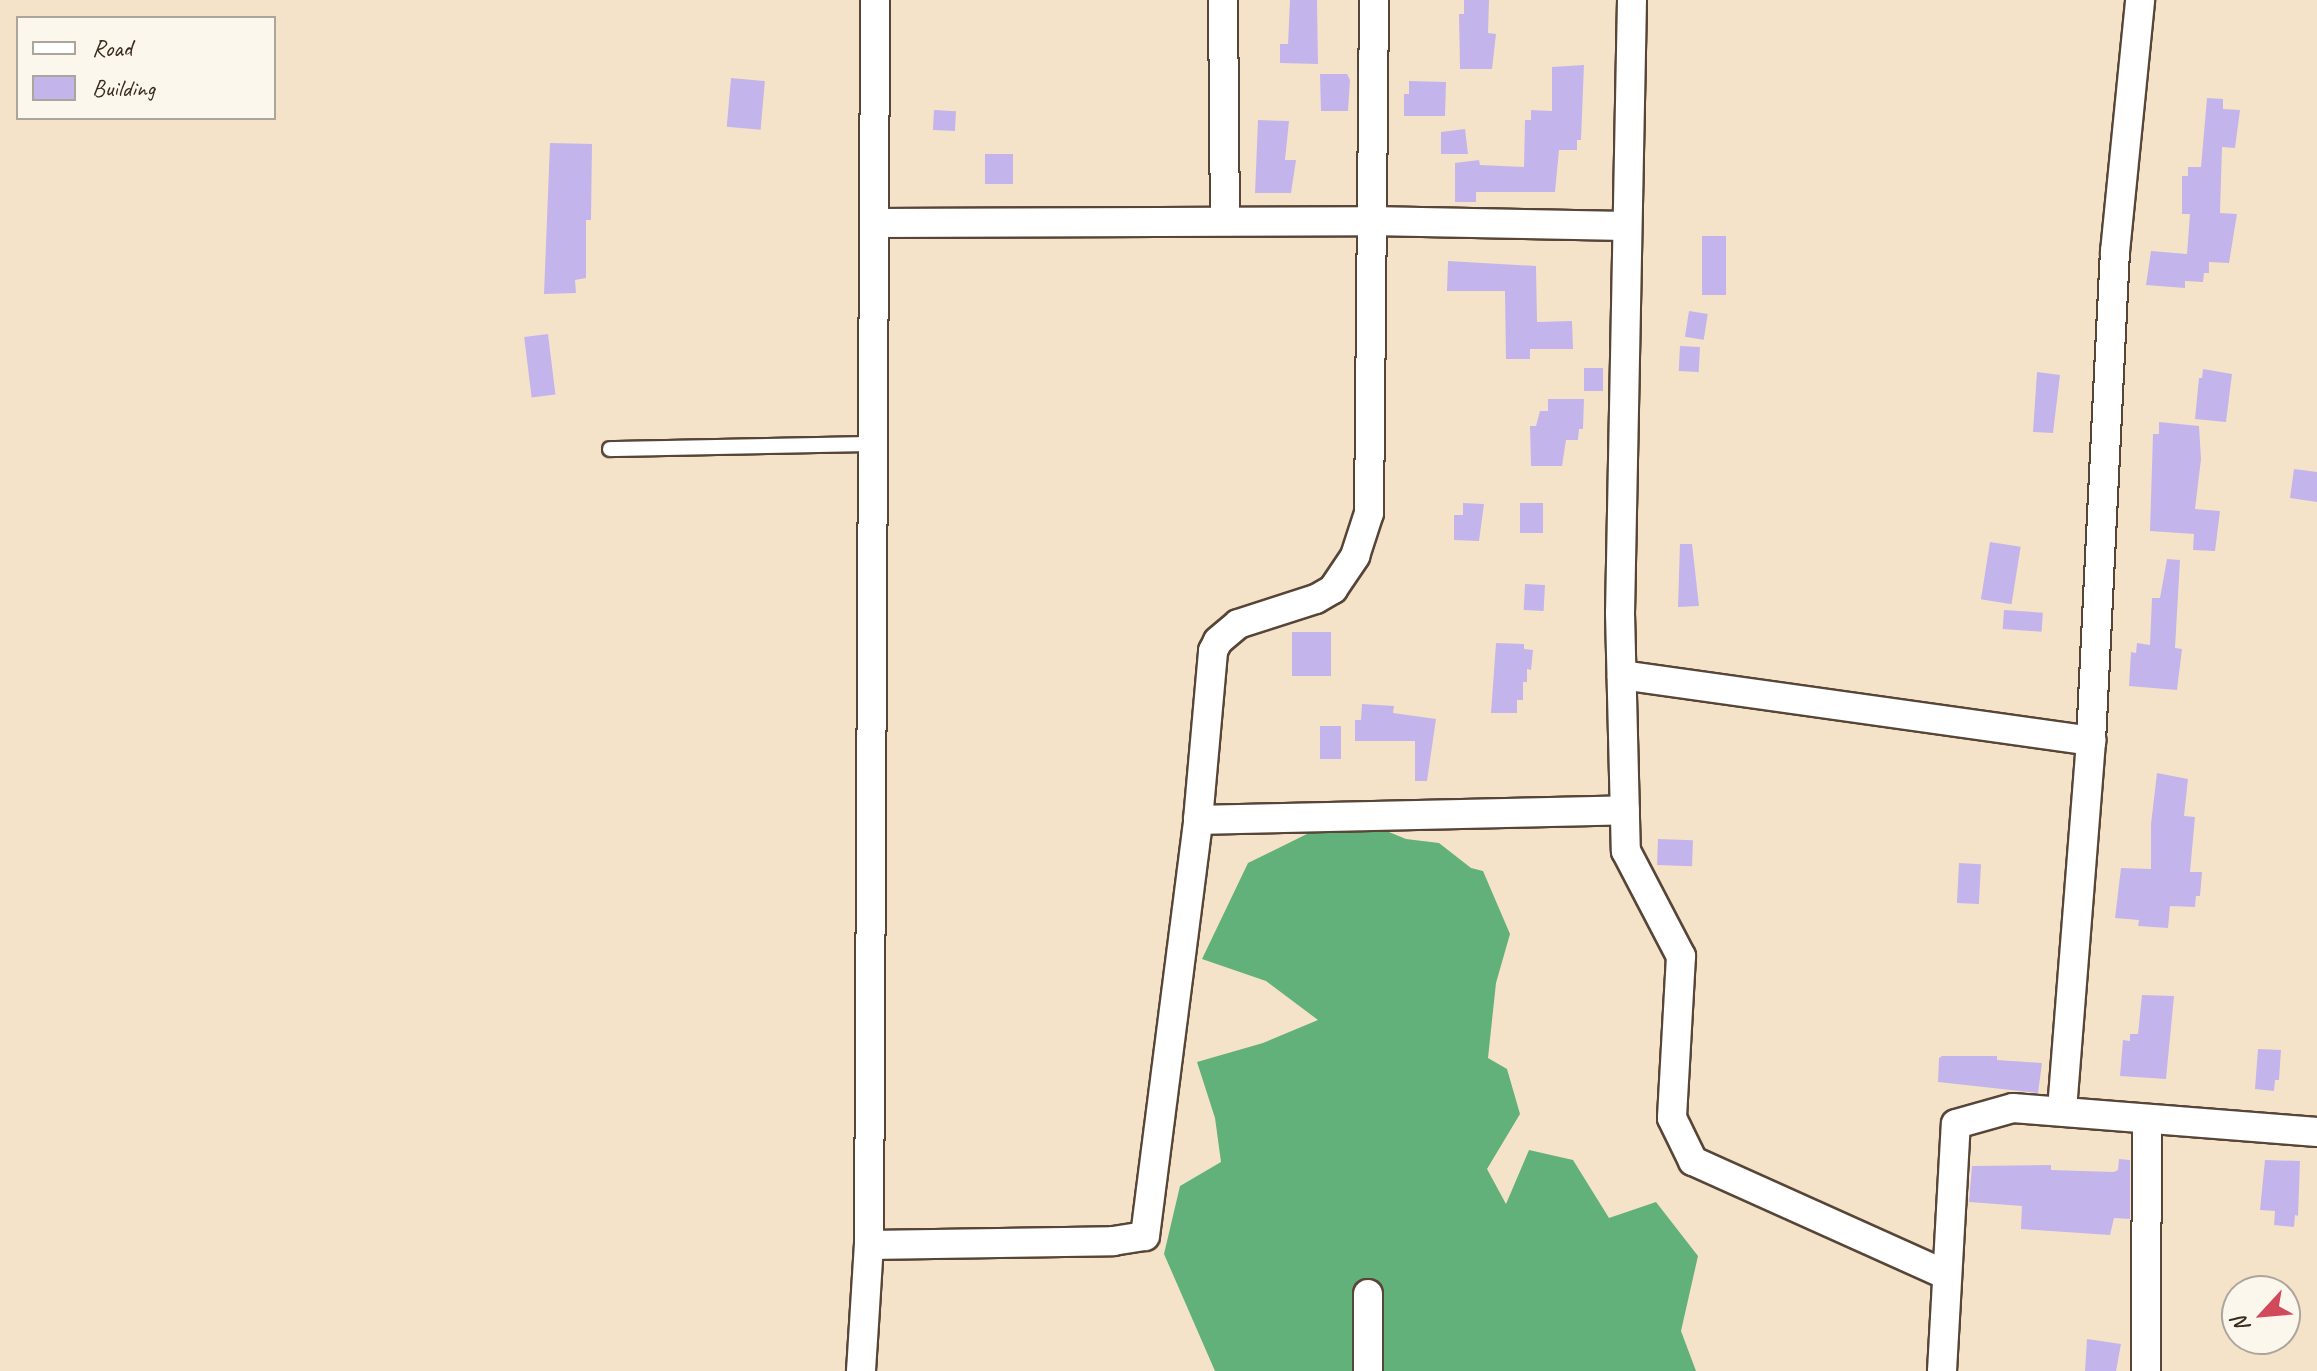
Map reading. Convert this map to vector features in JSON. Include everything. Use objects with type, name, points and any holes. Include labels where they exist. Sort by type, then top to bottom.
[{"type":"street","points":[[861,1371],[869,1245],[875,0]]},
{"type":"street","points":[[1223,0],[1225,221]]},
{"type":"street","points":[[869,1245],[1113,1241],[1145,1236],[1198,820],[1213,651],[1218,641],[1238,624],[1316,599],[1333,589],[1355,556],[1369,513],[1374,0]]},
{"type":"street","points":[[1632,0],[1626,226],[1622,675],[1626,851],[1681,956],[1672,1118],[1693,1161],[1947,1275]]},
{"type":"street","points":[[2062,1110],[2091,741],[2115,252],[2140,0]]},
{"type":"street","points":[[875,223],[1370,221],[1626,226]]},
{"type":"street","points":[[1622,675],[2091,741]]},
{"type":"street","points":[[1198,820],[1625,810]]},
{"type":"street","points":[[1942,1371],[1956,1124],[2013,1108],[2317,1132]]},
{"type":"street","points":[[2146,1371],[2147,1120]]},
{"type":"street","points":[[1368,1294],[1368,1371]]},
{"type":"lane","points":[[610,449],[874,444]]},
{"type":"green space","points":[[1367,823],[1406,839],[1439,843],[1471,868],[1483,871],[1510,934],[1496,983],[1488,1058],[1507,1069],[1520,1114],[1487,1169],[1506,1204],[1529,1150],[1573,1160],[1609,1218],[1656,1202],[1698,1256],[1681,1331],[1696,1371],[1215,1371],[1164,1254],[1180,1186],[1221,1162],[1215,1118],[1197,1062],[1263,1043],[1318,1020],[1266,981],[1202,959],[1248,863],[1315,830]]},
{"type":"building","points":[[1290,0],[1317,0],[1318,64],[1280,63],[1280,44],[1288,44]]},
{"type":"building","points":[[1464,0],[1489,0],[1488,33],[1496,34],[1492,69],[1460,69],[1459,14],[1464,14]]},
{"type":"building","points":[[1584,65],[1581,140],[1577,140],[1577,150],[1559,150],[1555,192],[1476,192],[1476,202],[1455,202],[1455,163],[1479,160],[1480,165],[1524,167],[1525,120],[1531,120],[1531,110],[1552,111],[1552,67]]},
{"type":"building","points":[[1320,74],[1347,74],[1350,80],[1348,111],[1321,111]]},
{"type":"building","points":[[731,78],[765,81],[761,130],[727,127]]},
{"type":"building","points":[[1409,81],[1446,82],[1445,116],[1404,116],[1404,94],[1409,94]]},
{"type":"building","points":[[2207,98],[2223,99],[2223,109],[2240,110],[2235,148],[2222,147],[2220,213],[2237,214],[2229,263],[2209,262],[2209,273],[2204,273],[2203,282],[2185,281],[2185,288],[2146,285],[2151,251],[2187,254],[2190,214],[2182,214],[2182,176],[2188,176],[2188,167],[2201,167]]},
{"type":"building","points":[[934,110],[956,111],[955,131],[933,130]]},
{"type":"building","points":[[1258,120],[1289,121],[1285,160],[1296,160],[1291,193],[1255,193]]},
{"type":"building","points":[[1465,129],[1468,154],[1441,154],[1441,132]]},
{"type":"building","points":[[550,143],[592,144],[591,220],[586,220],[586,278],[575,280],[576,293],[544,294]]},
{"type":"building","points":[[985,154],[1013,154],[1013,184],[985,184]]},
{"type":"building","points":[[1702,236],[1726,236],[1726,295],[1702,295]]},
{"type":"building","points":[[1448,261],[1536,266],[1537,322],[1572,321],[1573,349],[1530,349],[1530,359],[1506,359],[1505,291],[1447,291]]},
{"type":"building","points":[[1689,311],[1708,314],[1704,340],[1685,337]]},
{"type":"building","points":[[548,334],[555,395],[532,397],[524,337]]},
{"type":"building","points":[[1680,346],[1700,347],[1699,372],[1679,371]]},
{"type":"building","points":[[1584,368],[1603,368],[1603,391],[1584,391]]},
{"type":"building","points":[[2203,369],[2232,374],[2226,422],[2195,419],[2199,378],[2202,378]]},
{"type":"building","points":[[2037,372],[2060,375],[2053,433],[2033,432]]},
{"type":"building","points":[[1548,399],[1584,399],[1583,429],[1579,429],[1578,440],[1566,440],[1562,466],[1531,466],[1530,426],[1536,426],[1540,411],[1548,411]]},
{"type":"building","points":[[2159,422],[2199,426],[2201,459],[2195,509],[2220,511],[2215,551],[2193,550],[2194,534],[2150,531],[2153,434],[2159,434]]},
{"type":"building","points":[[2294,469],[2317,472],[2317,502],[2290,498]]},
{"type":"building","points":[[1463,503],[1484,504],[1479,541],[1454,540],[1454,515],[1463,515]]},
{"type":"building","points":[[1520,503],[1543,503],[1543,533],[1520,533]]},
{"type":"building","points":[[1990,542],[2021,547],[2012,604],[1981,599]]},
{"type":"building","points":[[1680,544],[1692,544],[1699,606],[1678,607]]},
{"type":"building","points":[[2167,559],[2180,560],[2175,648],[2182,649],[2177,690],[2129,686],[2131,652],[2136,653],[2137,643],[2150,645],[2152,598],[2160,598]]},
{"type":"building","points":[[1525,584],[1545,585],[1544,611],[1524,610]]},
{"type":"building","points":[[2004,610],[2043,613],[2042,632],[2003,629]]},
{"type":"building","points":[[1292,632],[1331,632],[1331,676],[1292,676]]},
{"type":"building","points":[[1496,643],[1524,644],[1524,649],[1533,650],[1531,670],[1527,669],[1527,682],[1523,682],[1523,700],[1517,700],[1517,713],[1491,713]]},
{"type":"building","points":[[1362,704],[1394,706],[1393,713],[1436,719],[1427,781],[1415,781],[1415,741],[1355,741],[1355,720],[1361,720]]},
{"type":"building","points":[[1320,726],[1341,726],[1341,759],[1320,759]]},
{"type":"building","points":[[2157,773],[2188,779],[2184,816],[2195,817],[2190,872],[2202,872],[2200,896],[2196,896],[2195,907],[2170,906],[2168,928],[2138,926],[2139,920],[2115,918],[2121,868],[2151,869],[2151,824]]},
{"type":"building","points":[[1658,839],[1693,840],[1692,866],[1657,865]]},
{"type":"building","points":[[1959,863],[1981,864],[1979,904],[1957,903]]},
{"type":"building","points":[[2142,995],[2174,996],[2166,1079],[2120,1076],[2123,1040],[2130,1041],[2130,1034],[2138,1034]]},
{"type":"building","points":[[2258,1049],[2281,1050],[2279,1080],[2275,1080],[2274,1091],[2255,1089]]},
{"type":"building","points":[[1997,1056],[1997,1060],[2042,1063],[2038,1093],[1938,1082],[1939,1058]]},
{"type":"building","points":[[2119,1159],[2130,1160],[2130,1219],[2114,1218],[2110,1235],[2021,1229],[2022,1206],[1969,1202],[1972,1166],[2051,1165],[2051,1170],[2114,1172],[2118,1170]]},
{"type":"building","points":[[2265,1160],[2300,1161],[2298,1216],[2295,1215],[2294,1227],[2274,1225],[2275,1211],[2260,1210]]},
{"type":"building","points":[[2087,1339],[2121,1344],[2116,1371],[2085,1371]]}]
